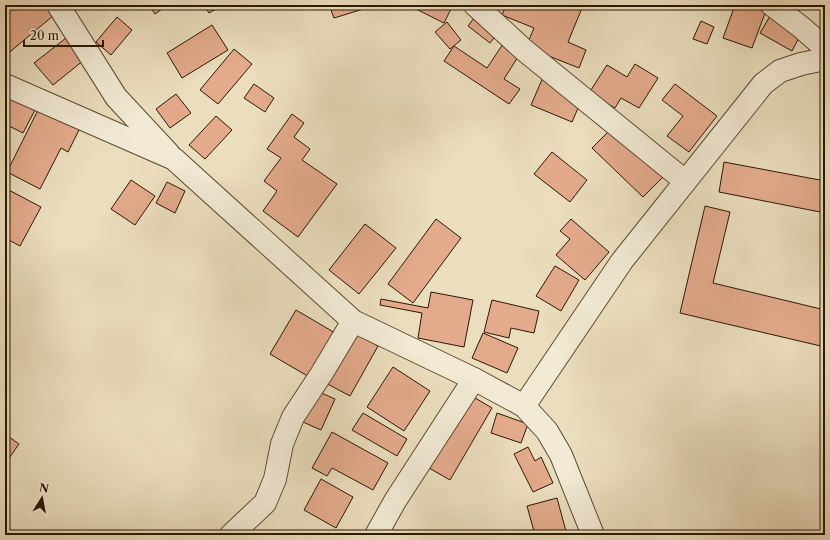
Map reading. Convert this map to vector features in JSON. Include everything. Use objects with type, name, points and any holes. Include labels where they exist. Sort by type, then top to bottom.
[{"type":"street","points":[[58,5],[116,96],[174,159],[353,321],[474,379],[524,406],[547,431],[561,455],[593,535]]},
{"type":"street","points":[[475,5],[524,50],[685,181]]},
{"type":"street","points":[[772,5],[825,48]]},
{"type":"street","points":[[524,406],[622,261],[763,84],[780,71],[801,64],[825,59]]},
{"type":"street","points":[[5,85],[174,159]]},
{"type":"street","points":[[231,535],[265,503],[276,479],[282,444],[293,417],[322,374],[353,321]]},
{"type":"street","points":[[376,535],[395,501],[474,379]]},
{"type":"building","points":[[5,5],[46,5],[54,15],[5,56]]},
{"type":"building","points":[[149,5],[168,5],[155,14]]},
{"type":"building","points":[[204,5],[223,5],[209,13]]},
{"type":"building","points":[[329,5],[370,5],[370,7],[334,18]]},
{"type":"building","points":[[408,5],[453,5],[444,23]]},
{"type":"building","points":[[506,5],[575,5],[582,8],[568,42],[586,50],[579,68],[526,47],[534,28],[502,15]]},
{"type":"building","points":[[603,5],[616,5],[615,8]]},
{"type":"building","points":[[735,5],[768,5],[752,48],[723,38]]},
{"type":"building","points":[[480,10],[502,27],[490,43],[468,26]]},
{"type":"building","points":[[773,11],[804,28],[792,51],[760,33]]},
{"type":"building","points":[[117,17],[132,30],[111,55],[96,42]]},
{"type":"building","points":[[701,21],[714,27],[707,44],[693,39]]},
{"type":"building","points":[[447,22],[461,40],[450,49],[435,32]]},
{"type":"building","points":[[212,25],[228,50],[182,78],[167,53]]},
{"type":"building","points":[[66,38],[84,60],[53,85],[34,63]]},
{"type":"building","points":[[507,38],[523,49],[504,79],[520,89],[509,104],[444,61],[454,46],[487,68]]},
{"type":"building","points":[[234,49],[252,64],[218,104],[200,90]]},
{"type":"building","points":[[635,64],[658,78],[639,108],[621,98],[615,108],[589,93],[607,65],[627,77]]},
{"type":"building","points":[[544,75],[585,92],[572,122],[531,105]]},
{"type":"building","points":[[254,84],[274,98],[265,112],[244,98]]},
{"type":"building","points":[[675,84],[717,116],[689,152],[667,136],[683,116],[662,100]]},
{"type":"building","points":[[176,94],[191,113],[170,128],[156,109]]},
{"type":"building","points":[[5,95],[35,110],[23,133],[5,124]]},
{"type":"building","points":[[41,104],[82,124],[68,152],[61,148],[40,189],[7,172]]},
{"type":"building","points":[[292,114],[304,123],[294,137],[310,149],[302,160],[337,184],[298,237],[263,211],[277,191],[264,181],[281,158],[267,149]]},
{"type":"building","points":[[216,116],[232,130],[205,159],[189,145]]},
{"type":"building","points":[[617,123],[668,172],[643,197],[592,148]]},
{"type":"building","points":[[552,152],[587,180],[570,202],[534,174]]},
{"type":"building","points":[[724,162],[825,181],[825,213],[719,192]]},
{"type":"building","points":[[131,180],[155,196],[135,225],[111,209]]},
{"type":"building","points":[[167,182],[185,191],[175,213],[156,203]]},
{"type":"building","points":[[5,188],[41,207],[20,246],[5,238]]},
{"type":"building","points":[[705,206],[730,212],[713,283],[825,310],[825,347],[680,313]]},
{"type":"building","points":[[436,219],[461,238],[413,303],[388,284]]},
{"type":"building","points":[[571,219],[609,252],[585,280],[556,255],[570,239],[560,231]]},
{"type":"building","points":[[365,224],[396,248],[359,294],[329,270]]},
{"type":"building","points":[[555,266],[579,280],[561,311],[536,296]]},
{"type":"building","points":[[431,292],[473,300],[464,347],[418,338],[422,313],[380,305],[381,299],[428,308]]},
{"type":"building","points":[[492,300],[539,311],[534,333],[511,328],[509,338],[484,332]]},
{"type":"building","points":[[296,310],[342,337],[316,381],[270,354]]},
{"type":"building","points":[[351,331],[378,346],[350,396],[322,381]]},
{"type":"building","points":[[483,333],[518,348],[507,373],[472,358]]},
{"type":"building","points":[[393,367],[430,391],[404,431],[367,407]]},
{"type":"building","points":[[460,389],[492,408],[450,480],[429,468],[420,442],[428,430],[434,434]]},
{"type":"building","points":[[317,391],[335,399],[321,430],[303,422]]},
{"type":"building","points":[[363,413],[407,439],[397,456],[352,430]]},
{"type":"building","points":[[497,413],[528,424],[521,443],[491,433]]},
{"type":"building","points":[[332,432],[388,463],[373,490],[332,468],[327,476],[312,468]]},
{"type":"building","points":[[5,434],[19,444],[5,464]]},
{"type":"building","points":[[528,447],[535,461],[541,457],[553,483],[533,492],[514,454]]},
{"type":"building","points":[[321,479],[353,497],[336,528],[304,510]]},
{"type":"building","points":[[557,498],[567,535],[535,535],[527,506]]}]
